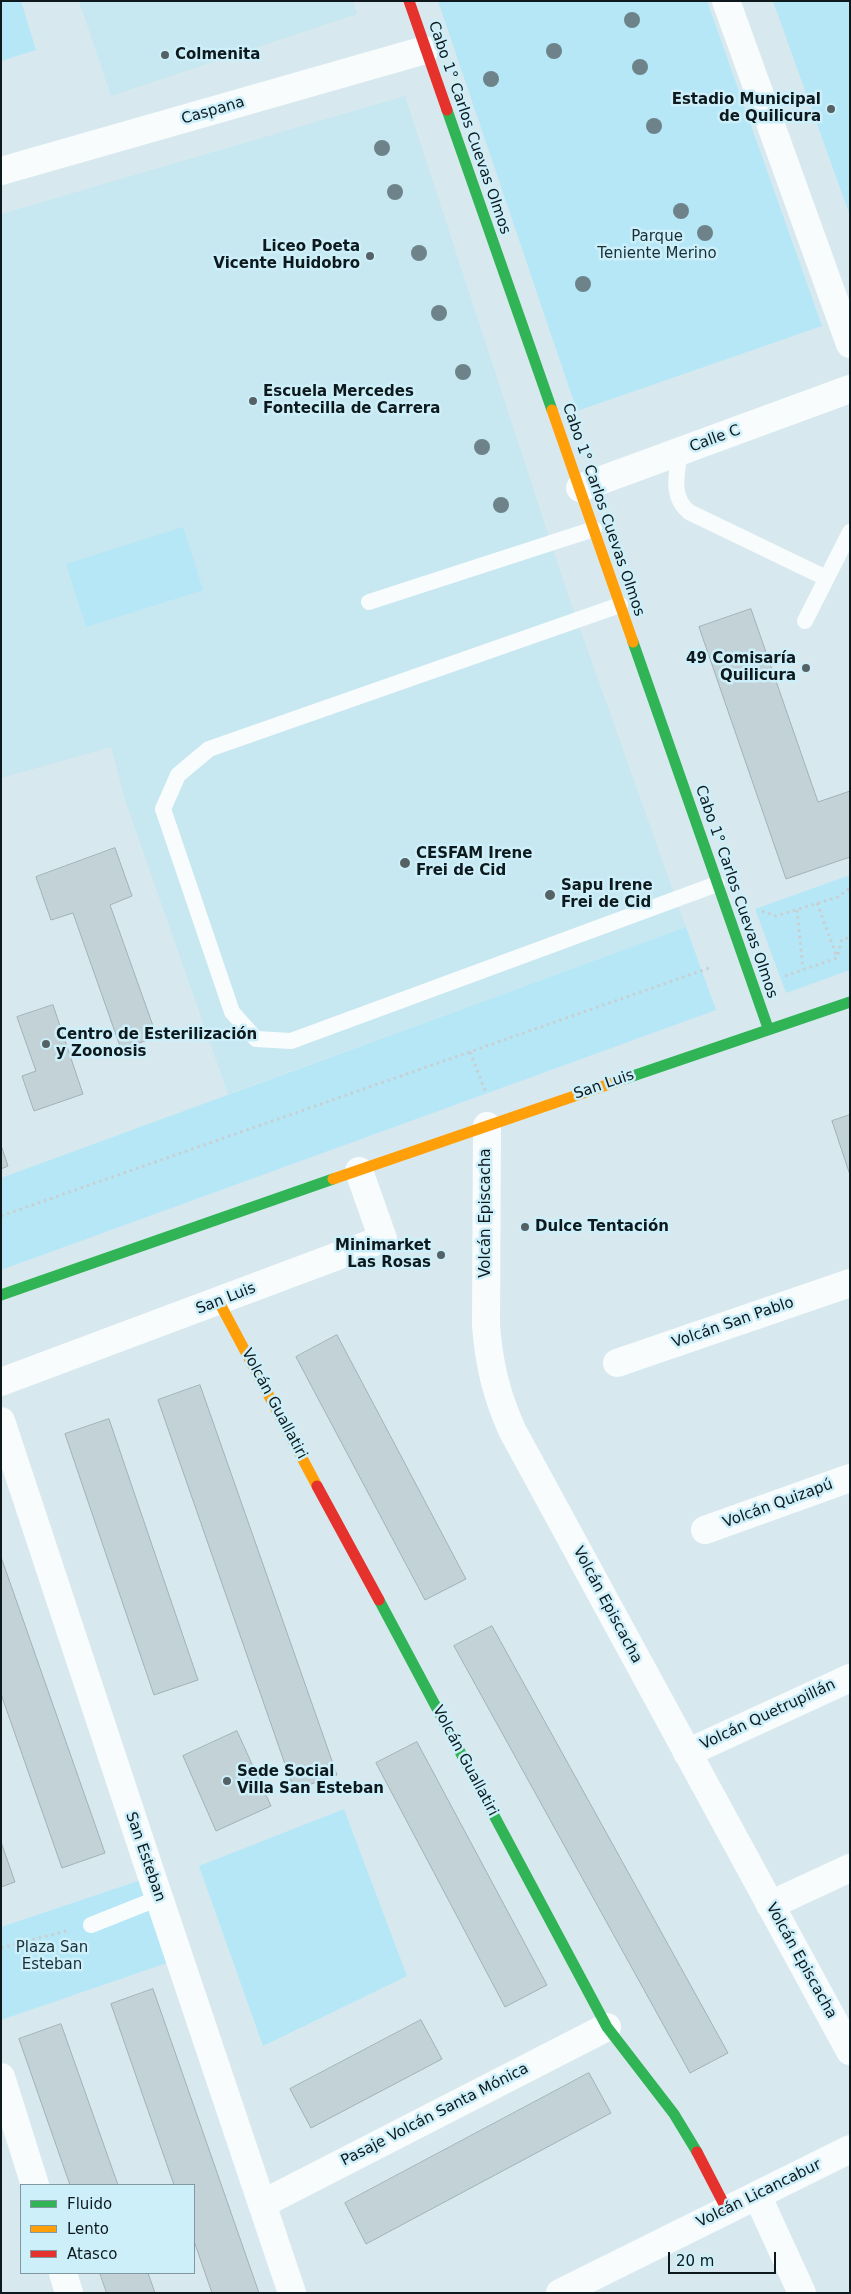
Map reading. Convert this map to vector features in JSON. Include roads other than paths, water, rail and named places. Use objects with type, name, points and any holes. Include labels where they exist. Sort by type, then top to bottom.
[{"type":"street","name":"Cabo 1° Carlos Cuevas Olmos","points":[[409,1],[768,1028]]},
{"type":"street","points":[[726,1],[850,344]]},
{"type":"street","name":"Caspana","points":[[1,171],[426,50]]},
{"type":"street","name":"Calle C","points":[[580,488],[850,390]]},
{"type":"street","name":"San Luis","points":[[1,1296],[181,1231],[768,1028],[850,1002]]},
{"type":"street","name":"Volcán Episcacha","points":[[487,1126],[486,1325],[493,1379],[512,1430],[850,2051]]},
{"type":"street","name":"San Luis","points":[[1,1382],[219,1302],[383,1239],[359,1171]]},
{"type":"street","name":"Volcán San Pablo","points":[[617,1363],[850,1284]]},
{"type":"street","name":"Volcán Guallatiri","points":[[219,1302],[607,2027],[674,2114],[728,2210]]},
{"type":"street","name":"San Esteban","points":[[1,1421],[292,2293]]},
{"type":"street","name":"Volcán Quizapú","points":[[706,1530],[850,1478]]},
{"type":"street","name":"Volcán Quetrupillán","points":[[687,1753],[850,1678]]},
{"type":"street","points":[[770,1905],[850,1868]]},
{"type":"street","name":"Pasaje Volcán Santa Mónica","points":[[262,2204],[607,2027]]},
{"type":"street","points":[[1,2077],[35,2184]]},
{"type":"street","name":"Volcán Licancabur","points":[[560,2293],[604,2283],[728,2210],[850,2149]]},
{"type":"street","points":[[756,2195],[802,2293]]},
{"type":"street","points":[[63,2274],[69,2293]]},
{"type":"lane","points":[[680,451],[675,488],[683,506],[690,512],[826,578]]},
{"type":"lane","points":[[369,602],[594,529]]},
{"type":"lane","points":[[805,621],[850,532]]},
{"type":"lane","points":[[620,604],[209,749],[178,775],[162,809],[232,1012],[256,1039],[291,1041],[718,884]]},
{"type":"lane","points":[[91,1925],[159,1898]]},
{"type":"place","name":"Colmenita","points":[[165,55]]},
{"type":"place","name":"Estadio Municipal de Quilicura","points":[[831,109]]},
{"type":"place","name":"Liceo Poeta Vicente Huidobro","points":[[370,256]]},
{"type":"place","name":"Escuela Mercedes Fontecilla de Carrera","points":[[253,401]]},
{"type":"place","name":"49 Comisaría Quilicura","points":[[806,668]]},
{"type":"place","name":"CESFAM Irene Frei de Cid","points":[[405,863]]},
{"type":"place","name":"Sapu Irene Frei de Cid","points":[[550,895]]},
{"type":"place","name":"Centro de Esterilización y Zoonosis","points":[[46,1044]]},
{"type":"place","name":"Dulce Tentación","points":[[525,1227]]},
{"type":"place","name":"Minimarket Las Rosas","points":[[441,1255]]},
{"type":"place","name":"Sede Social Villa San Esteban","points":[[227,1781]]},
{"type":"park label","name":"Parque Teniente Merino","points":[[657,246]]},
{"type":"park label","name":"Plaza San Esteban","points":[[52,1956]]}]
